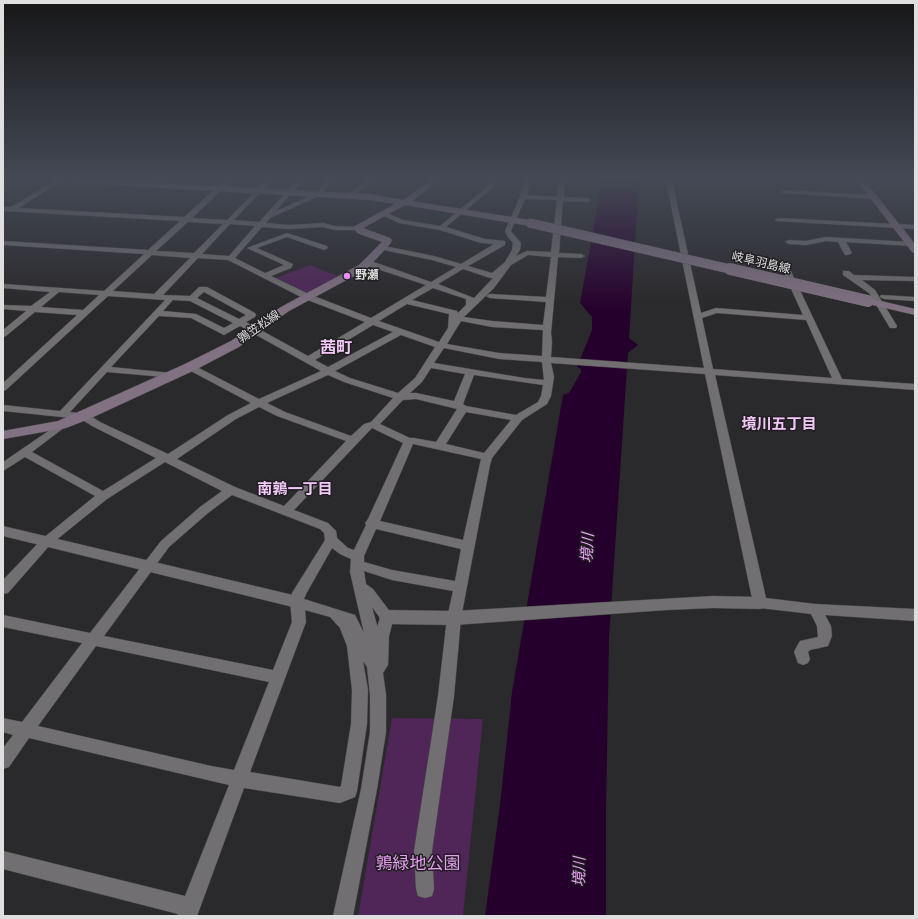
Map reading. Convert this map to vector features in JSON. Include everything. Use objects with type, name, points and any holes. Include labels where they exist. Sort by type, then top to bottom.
[{"type":"main road","points":[[358,229],[366,224]]},
{"type":"main road","name":"岐阜羽島線","points":[[529,224],[578,233],[868,301],[882,300],[915,312]]},
{"type":"main road","points":[[896,226],[912,247]]},
{"type":"main road","points":[[358,229],[384,238],[387,242],[382,247]]},
{"type":"main road","name":"鶉笠松線","points":[[3,435],[61,419],[84,416],[172,376],[235,344],[285,309],[364,267],[382,247]]},
{"type":"street","points":[[3,388],[183,224]]},
{"type":"street","points":[[156,297],[226,224]]},
{"type":"street","points":[[231,258],[261,224],[289,227],[323,225],[334,228],[358,229]]},
{"type":"street","points":[[414,224],[441,228],[484,241],[517,244]]},
{"type":"street","points":[[441,228],[446,224]]},
{"type":"street","points":[[511,224],[508,231],[510,236],[517,244],[525,248],[527,252]]},
{"type":"street","points":[[424,889],[423,851],[446,696],[454,618],[467,546],[486,457],[518,418],[542,404],[546,396],[549,377],[546,359],[548,342],[547,328],[558,224]]},
{"type":"street","points":[[678,224],[760,603]]},
{"type":"street","points":[[854,224],[915,227]]},
{"type":"street","points":[[264,276],[288,266],[289,264],[251,248],[286,235],[324,248]]},
{"type":"street","points":[[789,242],[806,243],[826,239],[912,247]]},
{"type":"street","points":[[841,240],[848,253]]},
{"type":"street","points":[[3,243],[231,258],[308,297],[400,332],[434,344],[499,356],[915,387]]},
{"type":"street","points":[[308,360],[501,243]]},
{"type":"street","points":[[453,327],[464,319],[490,290],[514,255],[517,244]]},
{"type":"street","points":[[382,247],[434,258],[493,276]]},
{"type":"street","points":[[490,290],[493,276],[508,263],[527,252],[580,256]]},
{"type":"street","points":[[368,263],[433,285],[470,301]]},
{"type":"street","points":[[786,269],[839,382]]},
{"type":"street","points":[[893,326],[882,300],[849,275],[915,279]]},
{"type":"street","points":[[3,286],[192,299],[254,330],[347,380],[400,397],[416,396],[460,407],[518,418]]},
{"type":"street","points":[[156,313],[193,316],[224,332],[252,315],[204,289],[202,289],[192,299]]},
{"type":"street","points":[[3,334],[57,290]]},
{"type":"street","points":[[286,511],[353,440],[368,426],[375,424],[378,418],[419,380],[470,301],[490,290],[550,300]]},
{"type":"street","points":[[3,466],[24,452],[61,419],[103,369],[171,298]]},
{"type":"street","points":[[882,300],[915,299]]},
{"type":"street","points":[[406,301],[454,314],[453,327]]},
{"type":"street","points":[[3,307],[85,313]]},
{"type":"street","points":[[698,317],[716,310],[808,318]]},
{"type":"street","points":[[464,319],[492,324],[547,328]]},
{"type":"street","points":[[3,589],[46,542],[103,496],[258,403],[328,371],[400,332]]},
{"type":"street","points":[[430,365],[524,381],[548,383]]},
{"type":"street","points":[[190,367],[281,414],[353,440]]},
{"type":"street","points":[[103,369],[172,376]]},
{"type":"street","points":[[439,446],[460,407],[470,372]]},
{"type":"street","points":[[3,408],[61,419]]},
{"type":"street","points":[[3,860],[188,912],[299,622],[297,602],[299,593],[330,540],[330,531],[324,526],[231,490],[96,424],[84,416]]},
{"type":"street","points":[[375,424],[378,428],[409,442],[414,441],[486,457]]},
{"type":"street","points":[[343,916],[369,789],[378,732],[378,695],[370,625],[360,587],[358,560],[371,524],[409,442]]},
{"type":"street","points":[[24,452],[103,496]]},
{"type":"street","points":[[3,761],[147,566],[176,533],[231,490]]},
{"type":"street","points":[[371,524],[467,546]]},
{"type":"street","points":[[3,531],[335,612],[350,619],[375,670]]},
{"type":"street","points":[[330,540],[358,560],[392,576],[459,587]]},
{"type":"street","points":[[360,587],[368,592],[387,617]]},
{"type":"street","points":[[387,617],[454,618],[624,606],[713,602],[760,603],[815,609],[915,614]]},
{"type":"street","points":[[803,659],[801,652],[805,645],[822,642],[825,636],[824,626],[815,609]]},
{"type":"street","points":[[3,725],[211,774],[340,795],[349,792],[359,724],[360,690],[354,646],[346,625],[335,612]]},
{"type":"street","points":[[375,670],[381,666],[382,636],[387,617]]},
{"type":"street","points":[[3,621],[278,676]]},
{"type":"green space","points":[[310,265],[340,277],[309,294],[276,278]]},
{"type":"green space","name":"鶉緑地公園","points":[[392,718],[483,719],[463,916],[358,916]]},
{"type":"water","name":"境川","points":[[594,224],[636,224],[629,338],[638,345],[628,353],[609,638],[606,916],[485,916],[500,805],[512,692],[563,395],[569,393],[581,372],[581,369],[577,367],[592,330],[592,317],[580,303]]},
{"type":"place","name":"野瀬","points":[[347,276]]},
{"type":"district","name":"茜町","points":[[336,348]]},
{"type":"district","name":"境川五丁目","points":[[779,425]]},
{"type":"district","name":"南鶉一丁目","points":[[295,490]]}]
